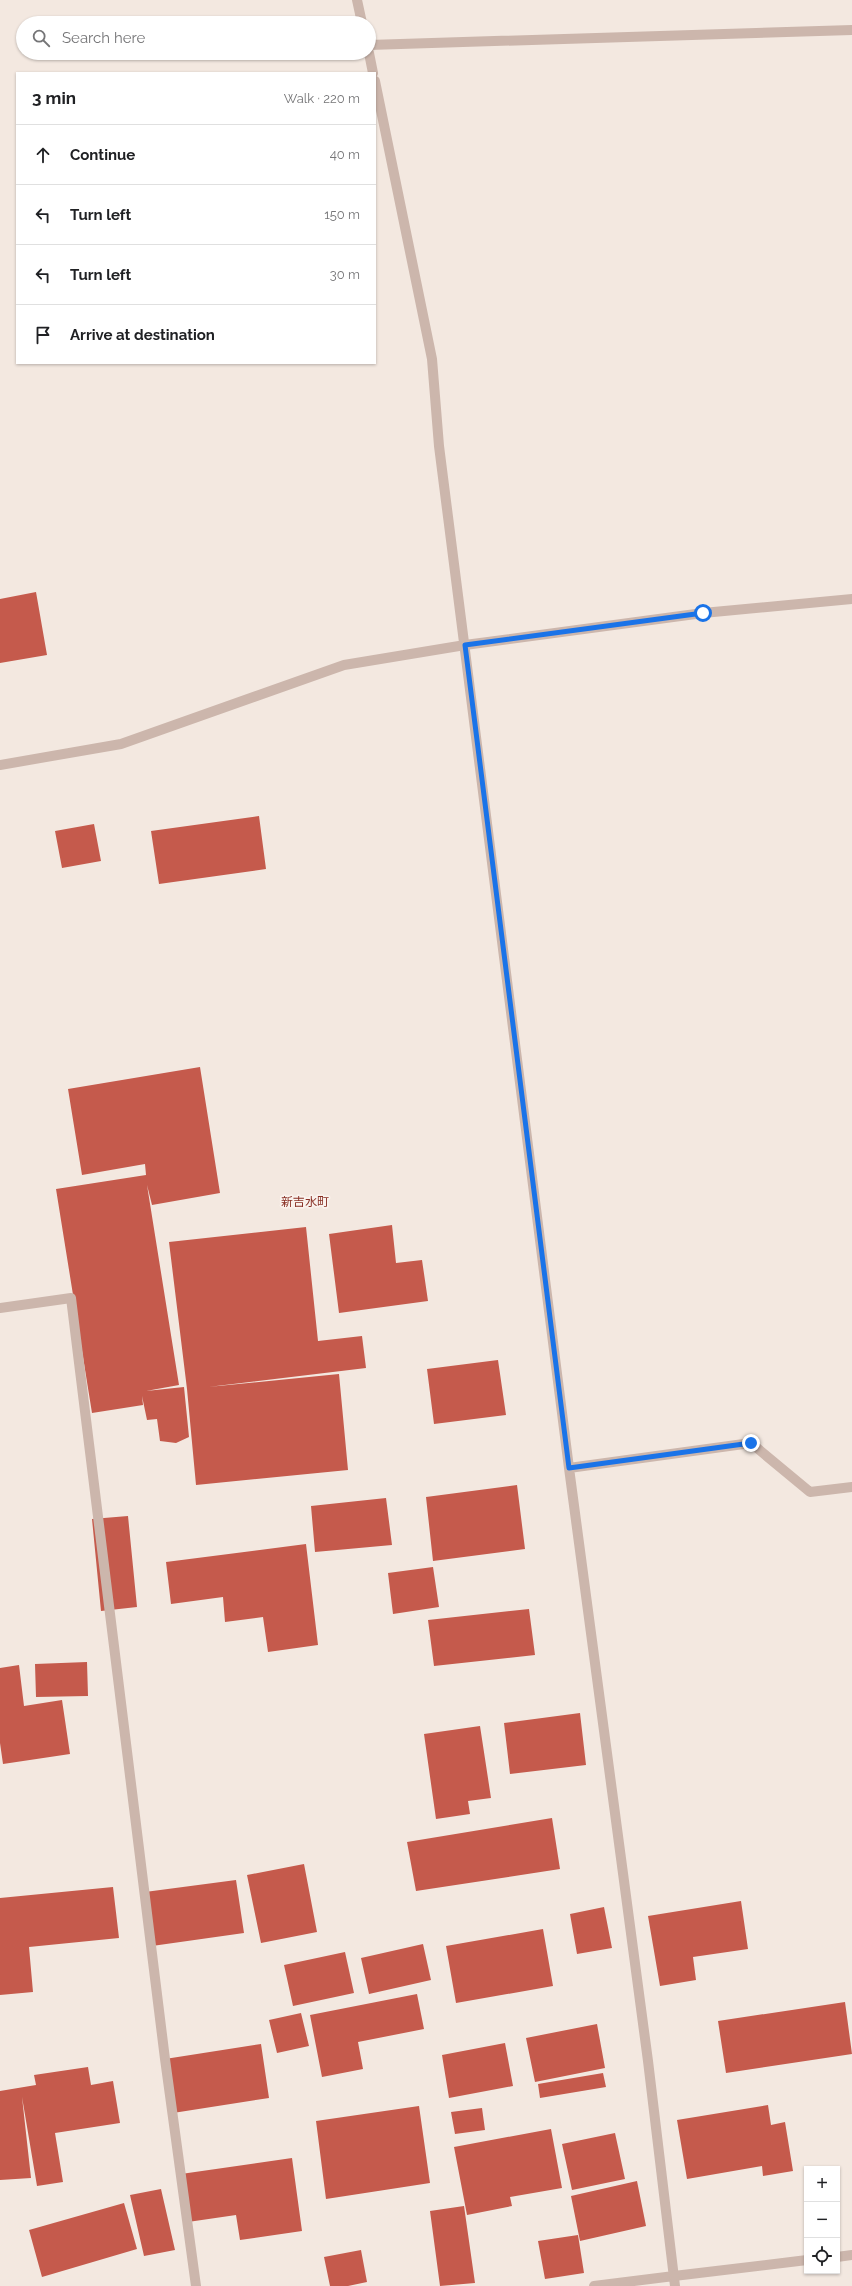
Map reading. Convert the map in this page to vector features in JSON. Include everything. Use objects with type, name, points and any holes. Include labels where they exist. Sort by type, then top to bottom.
[{"type":"street","points":[[357,0],[360,16]]},
{"type":"street","points":[[376,45],[852,30]]},
{"type":"street","points":[[370,60],[373,72]]},
{"type":"street","points":[[376,86],[432,359],[439,446],[569,1468],[647,2053],[674,2281]]},
{"type":"street","points":[[0,765],[120,744],[344,665],[465,645],[703,613],[852,599]]},
{"type":"street","points":[[0,1308],[71,1298],[164,2051],[196,2286]]},
{"type":"street","points":[[569,1468],[751,1443],[810,1492],[852,1487]]},
{"type":"street","points":[[840,2257],[852,2255]]},
{"type":"street","points":[[594,2286],[674,2281],[804,2260]]},
{"type":"building","points":[[36,592],[47,655],[0,663],[0,599]]},
{"type":"building","points":[[259,816],[266,869],[159,884],[151,831]]},
{"type":"building","points":[[94,824],[101,861],[62,868],[55,831]]},
{"type":"building","points":[[200,1067],[220,1193],[152,1205],[147,1185],[179,1385],[146,1391],[184,1387],[189,1437],[176,1443],[160,1441],[157,1419],[147,1420],[142,1396],[143,1405],[92,1413],[56,1189],[146,1175],[145,1164],[82,1175],[68,1089]]},
{"type":"building","points":[[392,1225],[396,1263],[422,1260],[428,1301],[339,1313],[329,1234]]},
{"type":"building","points":[[306,1227],[318,1341],[362,1336],[366,1368],[208,1387],[339,1374],[348,1470],[196,1485],[187,1389],[169,1242]]},
{"type":"building","points":[[498,1360],[506,1415],[434,1424],[427,1369]]},
{"type":"building","points":[[517,1485],[525,1549],[433,1561],[426,1497]]},
{"type":"building","points":[[386,1498],[392,1545],[315,1552],[311,1506]]},
{"type":"building","points":[[128,1516],[137,1607],[101,1611],[92,1519]]},
{"type":"building","points":[[306,1544],[318,1645],[268,1652],[263,1617],[225,1622],[223,1597],[171,1604],[166,1562]]},
{"type":"building","points":[[433,1567],[439,1607],[393,1614],[388,1573]]},
{"type":"building","points":[[529,1609],[535,1655],[434,1666],[428,1620]]},
{"type":"building","points":[[87,1662],[88,1696],[36,1697],[35,1664]]},
{"type":"building","points":[[19,1665],[24,1706],[62,1700],[70,1754],[3,1764],[0,1743],[0,1668]]},
{"type":"building","points":[[580,1713],[586,1765],[510,1774],[504,1723]]},
{"type":"building","points":[[480,1726],[491,1798],[468,1801],[470,1814],[436,1819],[424,1734]]},
{"type":"building","points":[[552,1818],[560,1869],[416,1891],[407,1842]]},
{"type":"building","points":[[304,1864],[317,1932],[261,1943],[247,1875]]},
{"type":"building","points":[[236,1880],[244,1933],[152,1946],[145,1892]]},
{"type":"building","points":[[113,1887],[119,1938],[29,1947],[33,1992],[0,1995],[0,1898]]},
{"type":"building","points":[[741,1901],[748,1949],[693,1957],[696,1980],[660,1986],[648,1916]]},
{"type":"building","points":[[604,1907],[612,1948],[577,1954],[570,1914]]},
{"type":"building","points":[[543,1929],[553,1986],[456,2003],[446,1946]]},
{"type":"building","points":[[423,1944],[431,1980],[369,1994],[361,1958]]},
{"type":"building","points":[[345,1952],[354,1993],[293,2006],[284,1965]]},
{"type":"building","points":[[417,1994],[424,2029],[358,2042],[363,2069],[322,2077],[310,2015]]},
{"type":"building","points":[[845,2002],[852,2054],[726,2073],[718,2021]]},
{"type":"building","points":[[301,2013],[309,2046],[277,2053],[269,2020]]},
{"type":"building","points":[[597,2024],[605,2068],[535,2082],[526,2038]]},
{"type":"building","points":[[505,2043],[513,2086],[449,2098],[442,2055]]},
{"type":"building","points":[[261,2044],[269,2098],[173,2113],[165,2059]]},
{"type":"building","points":[[88,2067],[91,2085],[113,2081],[120,2123],[55,2133],[63,2182],[37,2186],[22,2097],[31,2178],[0,2180],[0,2091],[36,2085],[34,2075]]},
{"type":"building","points":[[603,2073],[606,2087],[540,2098],[538,2084]]},
{"type":"building","points":[[768,2105],[771,2125],[785,2122],[793,2171],[763,2176],[762,2166],[687,2179],[677,2120]]},
{"type":"building","points":[[419,2106],[430,2183],[326,2199],[316,2121]]},
{"type":"building","points":[[482,2108],[485,2130],[455,2134],[451,2112]]},
{"type":"building","points":[[551,2129],[562,2188],[510,2197],[512,2206],[467,2215],[454,2147]]},
{"type":"building","points":[[615,2133],[625,2179],[572,2190],[562,2144]]},
{"type":"building","points":[[292,2158],[302,2231],[240,2240],[236,2215],[188,2222],[181,2174]]},
{"type":"building","points":[[637,2181],[646,2226],[580,2241],[571,2196]]},
{"type":"building","points":[[161,2189],[175,2250],[144,2256],[130,2195]]},
{"type":"building","points":[[124,2203],[137,2249],[42,2277],[29,2230]]},
{"type":"building","points":[[464,2206],[475,2283],[440,2286],[430,2211]]},
{"type":"building","points":[[578,2235],[584,2273],[545,2279],[538,2241]]},
{"type":"building","points":[[361,2250],[367,2282],[348,2286],[330,2286],[324,2257]]},
{"type":"district","name":"新吉水町","points":[[305,1202]]},
{"type":"route","points":[[703,613],[465,645],[569,1468],[751,1443]]}]
